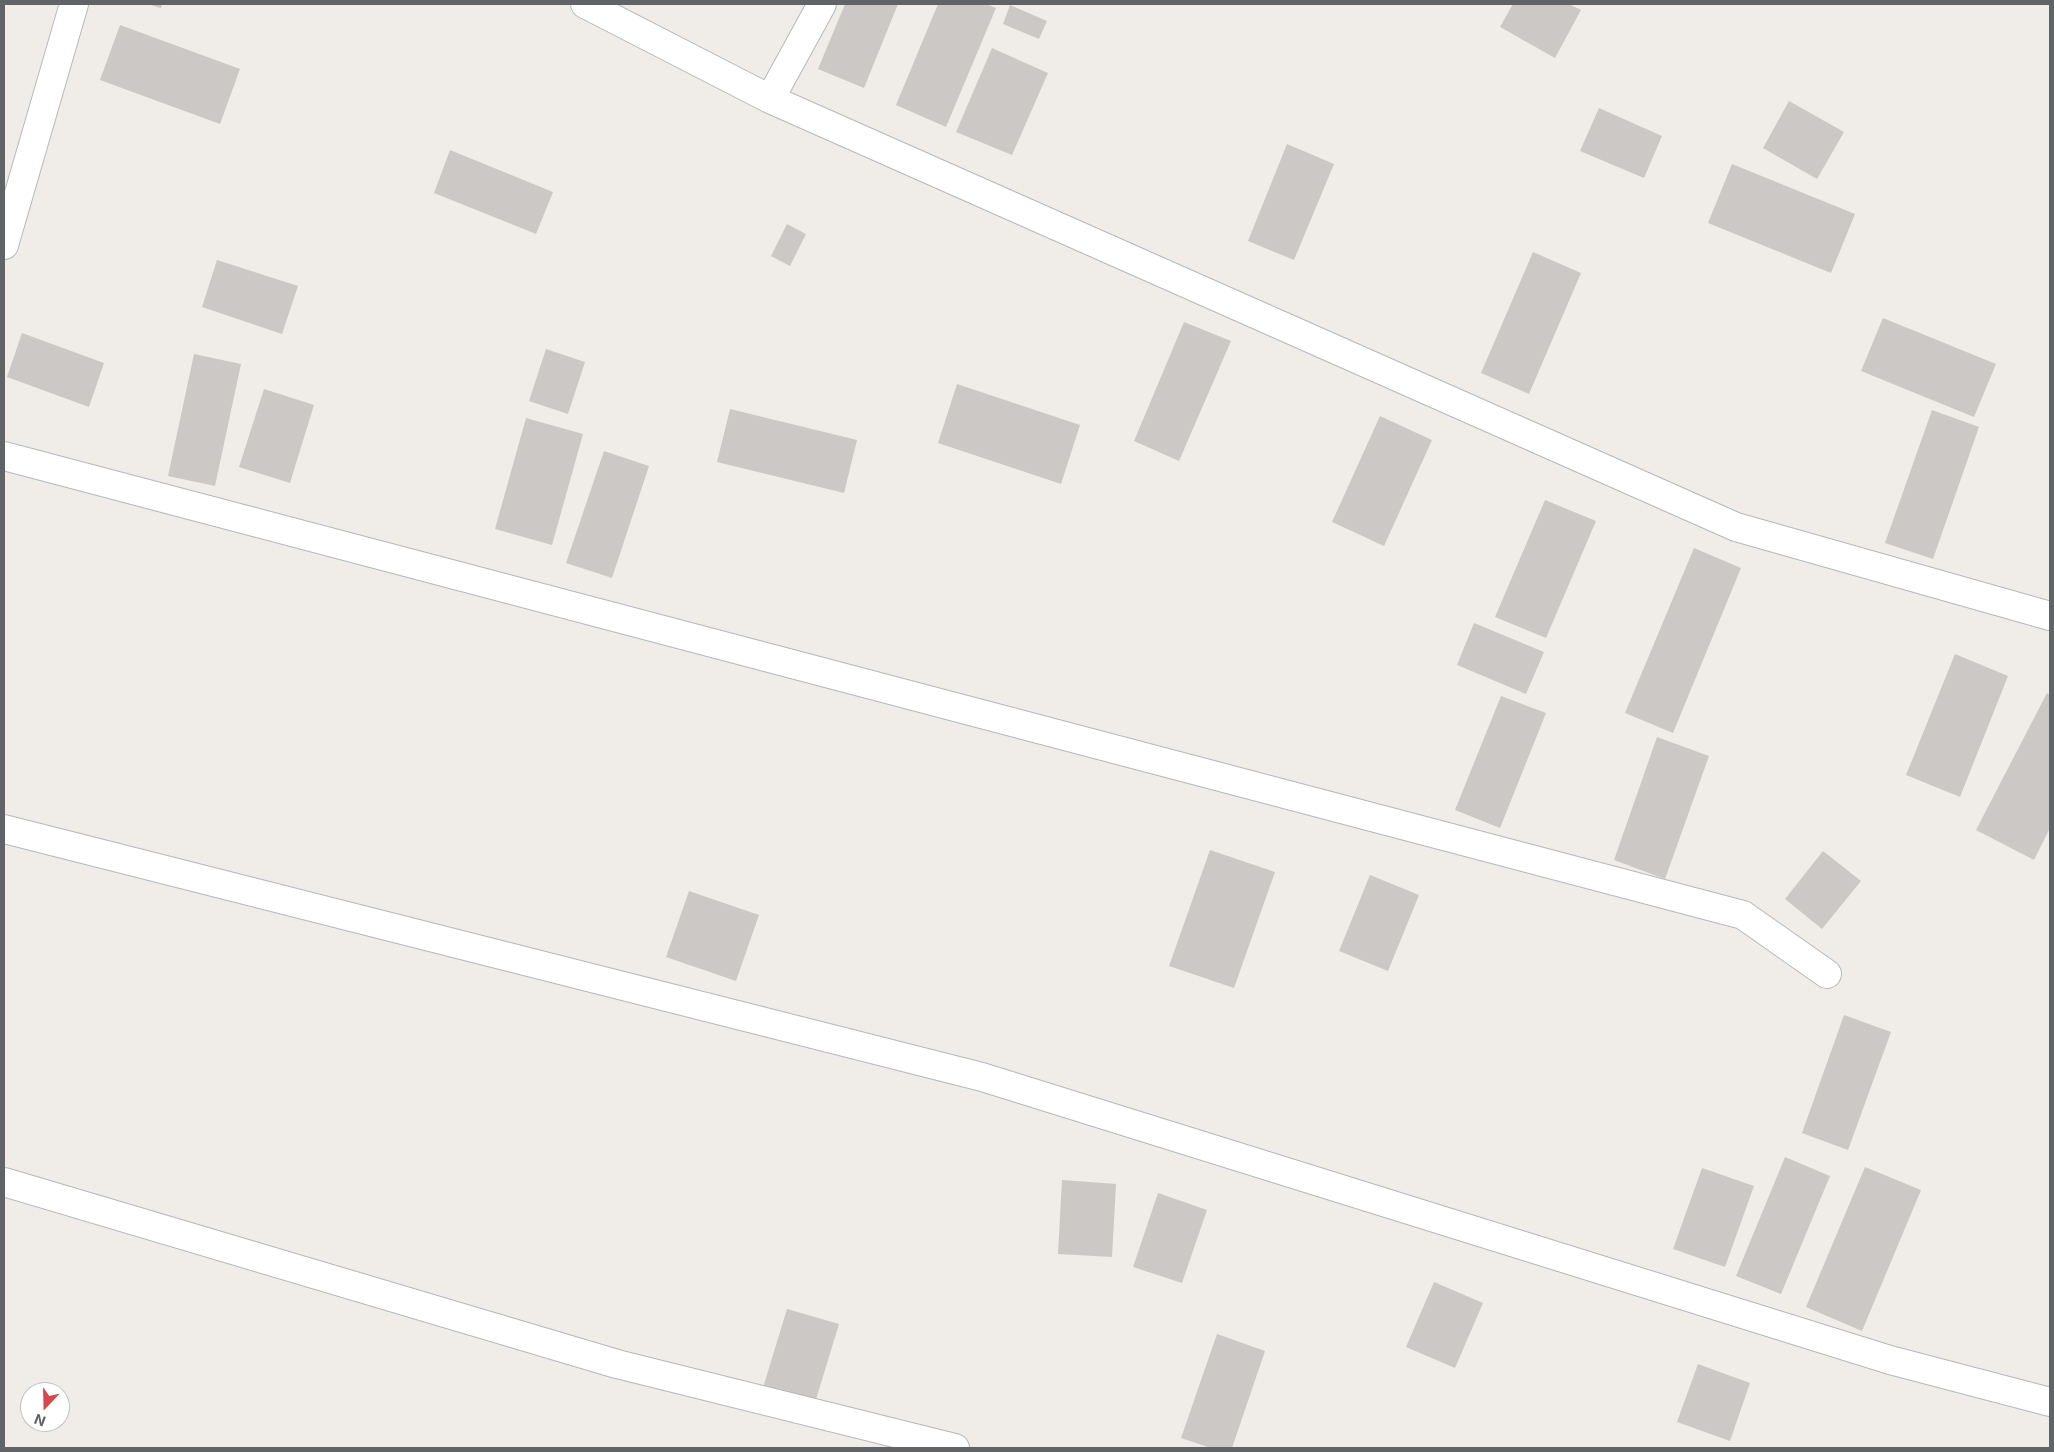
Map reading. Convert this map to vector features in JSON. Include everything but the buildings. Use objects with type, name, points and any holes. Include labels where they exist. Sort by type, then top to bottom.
[{"type":"street","points":[[4,245],[74,4]]},
{"type":"street","points":[[585,4],[770,99],[1736,527],[2050,616]]},
{"type":"street","points":[[770,99],[822,4]]},
{"type":"street","points":[[4,456],[1743,915],[1827,974]]},
{"type":"street","points":[[4,829],[982,1077],[1890,1360],[2050,1402]]},
{"type":"street","points":[[4,1182],[617,1364],[955,1448]]}]
